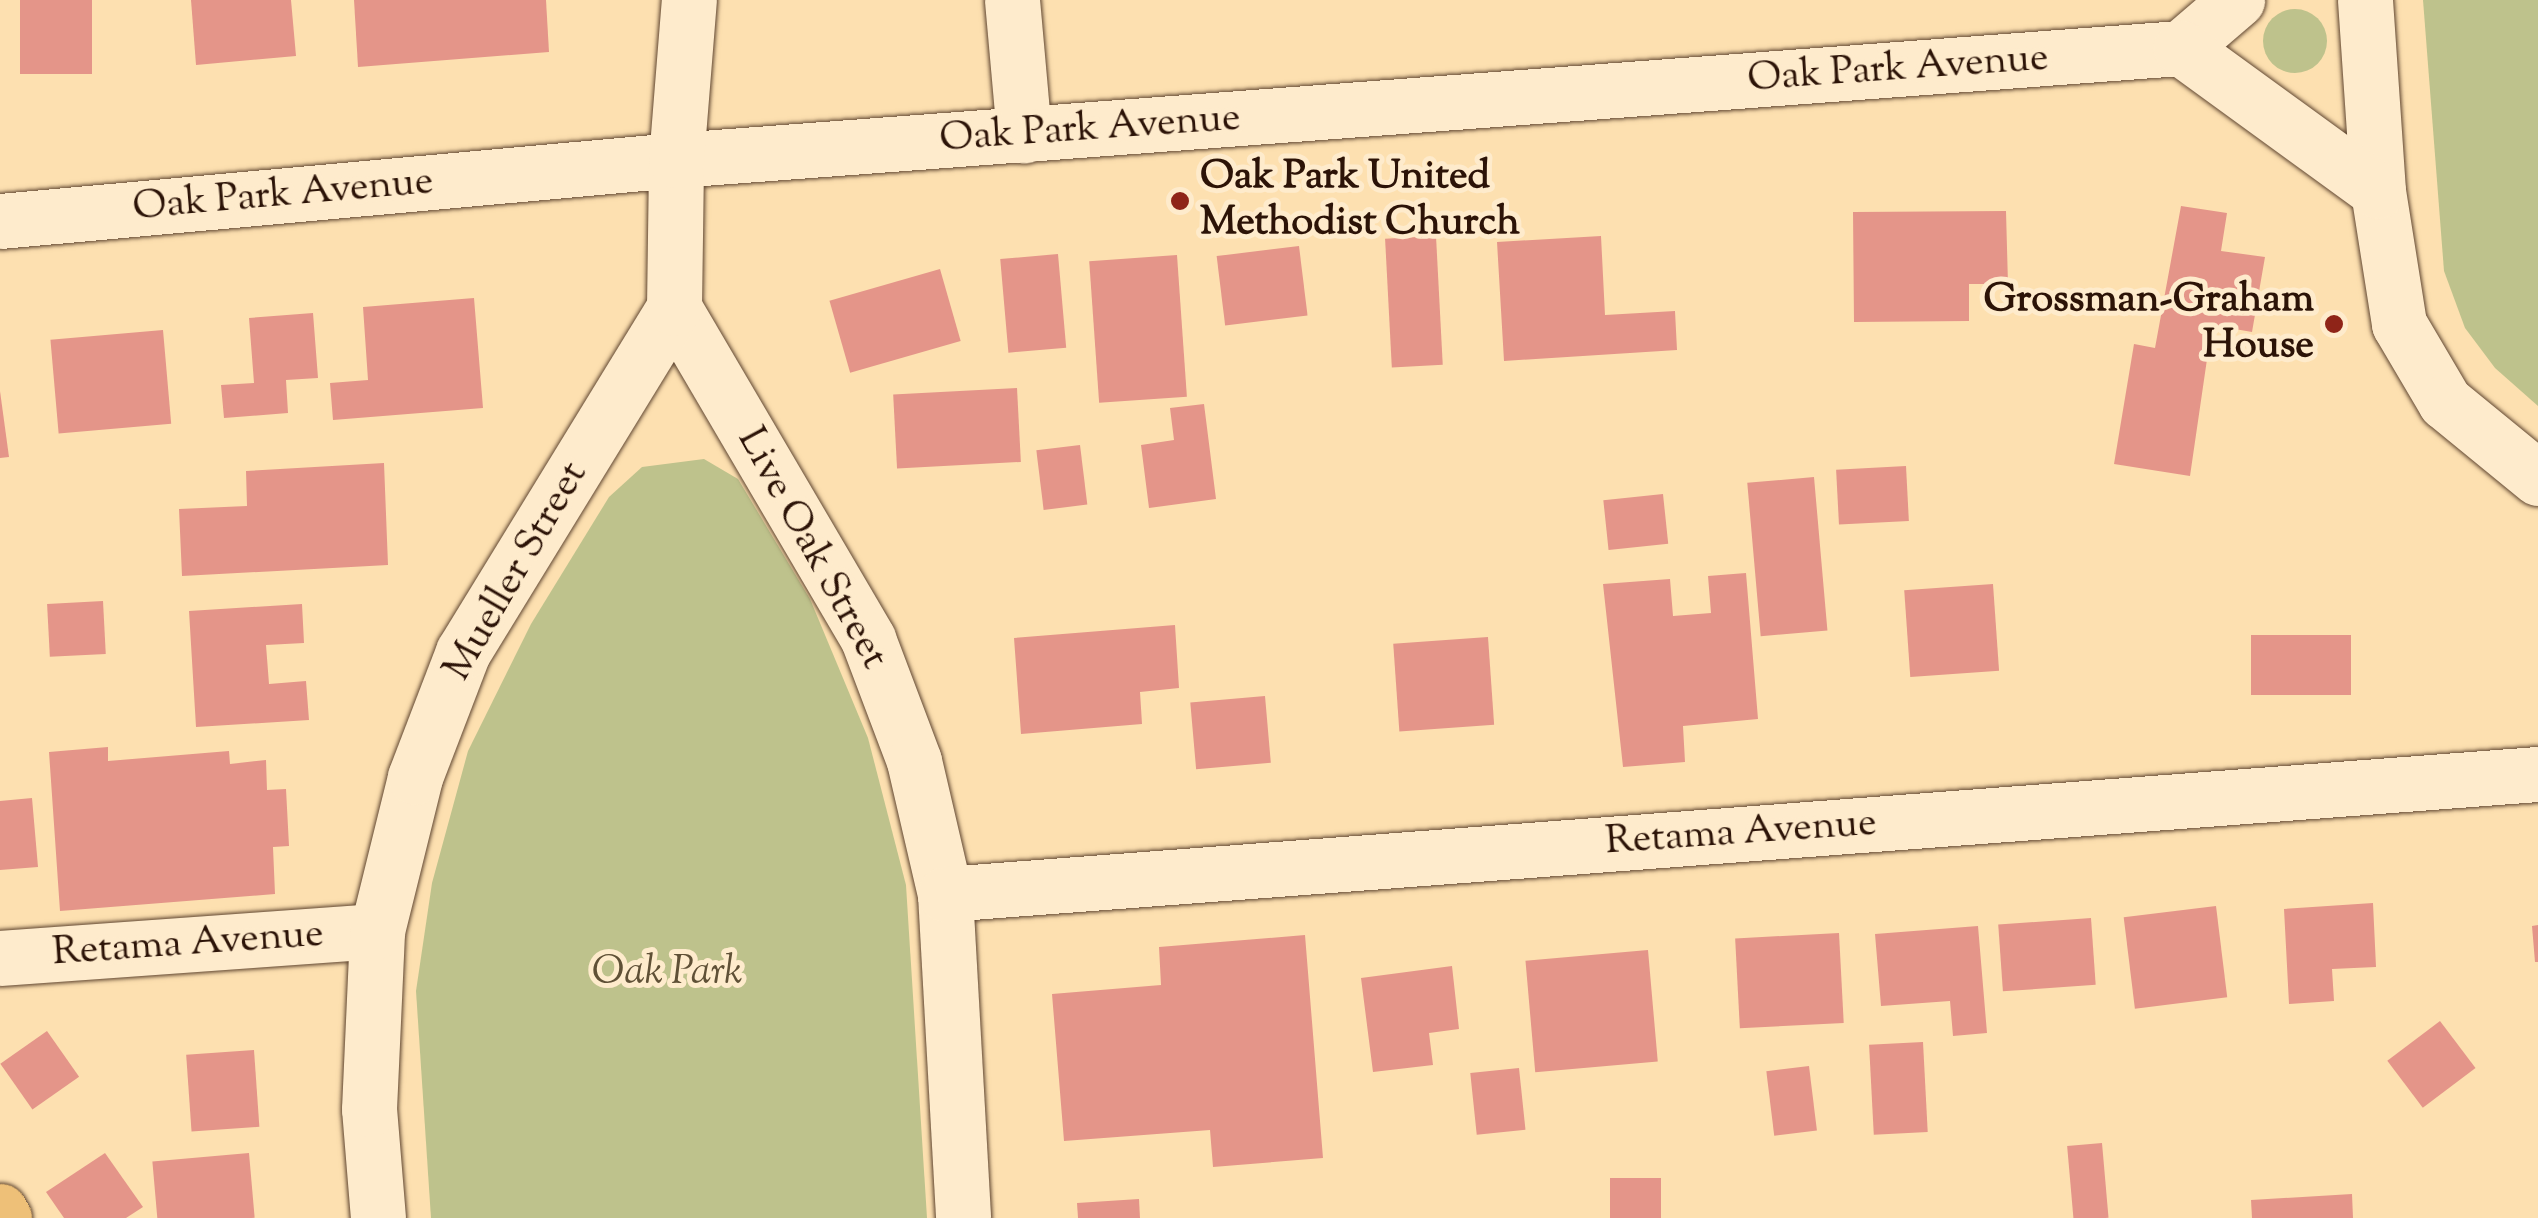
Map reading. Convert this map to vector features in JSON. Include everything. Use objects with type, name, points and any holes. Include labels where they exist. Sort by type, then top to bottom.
[{"type":"main road","points":[[0,1211],[4,1218]]},
{"type":"street","points":[[674,308],[676,160],[689,0]]},
{"type":"street","points":[[1012,0],[1024,134]]},
{"type":"street","points":[[2236,0],[2181,48],[2378,191]]},
{"type":"street","points":[[2365,0],[2378,191],[2399,324],[2445,402],[2538,478]]},
{"type":"street","name":"Oak Park Avenue","points":[[0,221],[676,160],[2181,48]]},
{"type":"street","name":"Live Oak Street","points":[[674,308],[868,639],[914,762],[945,894],[963,1218]]},
{"type":"street","name":"Mueller Street","points":[[378,1218],[369,1109],[377,931],[415,777],[462,652],[674,308]]},
{"type":"street","name":"Retama Avenue","points":[[945,894],[2538,774]]},
{"type":"street","name":"Retama Avenue","points":[[0,958],[377,931]]},
{"type":"green space","points":[[2423,0],[2538,0],[2538,406],[2495,368],[2465,328],[2444,271]]},
{"type":"green space","points":[[2295,9],[2318,18],[2327,41],[2318,64],[2295,73],[2272,64],[2263,41],[2272,18]]},
{"type":"green space","name":"Oak Park","points":[[704,459],[738,479],[810,599],[868,738],[906,885],[927,1218],[431,1218],[416,991],[432,883],[468,751],[531,624],[609,497],[642,467]]},
{"type":"building","points":[[20,0],[92,0],[92,74],[20,74]]},
{"type":"building","points":[[191,0],[291,0],[296,56],[196,65]]},
{"type":"building","points":[[354,0],[546,0],[549,52],[358,67]]},
{"type":"building","points":[[2181,206],[2227,213],[2221,251],[2265,257],[2252,332],[2212,325],[2190,476],[2114,464],[2134,344],[2155,348]]},
{"type":"building","points":[[2006,211],[2008,284],[1969,284],[1969,321],[1854,322],[1853,212]]},
{"type":"building","points":[[1436,236],[1443,365],[1392,367],[1385,239]]},
{"type":"building","points":[[1601,236],[1605,315],[1675,311],[1677,350],[1504,361],[1497,242]]},
{"type":"building","points":[[1299,246],[1308,315],[1225,326],[1217,256]]},
{"type":"building","points":[[1058,254],[1066,348],[1008,353],[1000,259]]},
{"type":"building","points":[[1177,255],[1187,397],[1099,403],[1089,261]]},
{"type":"building","points":[[940,269],[961,341],[850,373],[829,301]]},
{"type":"building","points":[[474,298],[483,408],[333,420],[330,383],[368,380],[363,307]]},
{"type":"building","points":[[313,313],[318,378],[286,380],[288,413],[224,418],[221,385],[254,383],[249,318]]},
{"type":"building","points":[[163,330],[171,424],[59,433],[50,340]]},
{"type":"building","points":[[1017,388],[1021,462],[897,468],[893,394]]},
{"type":"building","points":[[0,391],[9,457],[0,458]]},
{"type":"building","points":[[1204,404],[1216,499],[1149,508],[1141,445],[1174,440],[1170,408]]},
{"type":"building","points":[[1080,445],[1087,505],[1044,510],[1036,450]]},
{"type":"building","points":[[384,463],[388,565],[182,576],[179,509],[247,506],[246,471]]},
{"type":"building","points":[[1906,466],[1909,521],[1839,525],[1836,470]]},
{"type":"building","points":[[1814,477],[1827,630],[1761,636],[1747,483]]},
{"type":"building","points":[[1663,494],[1668,544],[1609,550],[1603,500]]},
{"type":"building","points":[[1746,573],[1758,719],[1683,726],[1685,762],[1623,767],[1603,584],[1670,579],[1673,616],[1711,613],[1708,576]]},
{"type":"building","points":[[1993,584],[1999,671],[1910,677],[1904,590]]},
{"type":"building","points":[[103,601],[106,654],[50,657],[47,604]]},
{"type":"building","points":[[302,604],[304,643],[266,645],[269,684],[306,681],[309,720],[196,727],[189,611]]},
{"type":"building","points":[[1175,625],[1179,688],[1140,692],[1142,724],[1021,734],[1014,638]]},
{"type":"building","points":[[2251,635],[2351,635],[2351,695],[2251,695]]},
{"type":"building","points":[[1488,637],[1494,725],[1399,731],[1393,644]]},
{"type":"building","points":[[1265,696],[1271,763],[1196,769],[1190,703]]},
{"type":"building","points":[[108,747],[108,761],[229,751],[230,764],[266,760],[267,790],[286,789],[289,846],[273,847],[275,894],[60,911],[49,752]]},
{"type":"building","points":[[32,798],[38,867],[0,870],[0,801]]},
{"type":"building","points":[[2373,903],[2376,967],[2332,969],[2334,1001],[2289,1004],[2284,909]]},
{"type":"building","points":[[2216,906],[2227,997],[2135,1009],[2124,917]]},
{"type":"building","points":[[2091,918],[2096,985],[2003,991],[1998,924]]},
{"type":"building","points":[[2538,925],[2538,962],[2535,962],[2532,926]]},
{"type":"building","points":[[1978,926],[1987,1033],[1953,1036],[1950,1001],[1881,1006],[1875,934]]},
{"type":"building","points":[[1839,933],[1844,1023],[1740,1028],[1735,938]]},
{"type":"building","points":[[1305,935],[1323,1158],[1213,1167],[1210,1130],[1064,1141],[1052,994],[1161,985],[1159,947]]},
{"type":"building","points":[[1648,950],[1658,1062],[1535,1072],[1525,961]]},
{"type":"building","points":[[1452,966],[1459,1029],[1429,1033],[1433,1065],[1373,1072],[1361,978]]},
{"type":"building","points":[[2440,1021],[2476,1068],[2423,1108],[2387,1061]]},
{"type":"building","points":[[47,1031],[79,1077],[32,1110],[0,1064]]},
{"type":"building","points":[[1923,1042],[1928,1132],[1874,1135],[1869,1045]]},
{"type":"building","points":[[254,1050],[259,1127],[192,1132],[186,1055]]},
{"type":"building","points":[[1809,1066],[1817,1131],[1774,1136],[1766,1071]]},
{"type":"building","points":[[1519,1068],[1525,1130],[1477,1135],[1470,1073]]},
{"type":"building","points":[[2102,1143],[2109,1218],[2073,1218],[2067,1146]]},
{"type":"building","points":[[105,1153],[143,1207],[126,1218],[64,1218],[46,1192]]},
{"type":"building","points":[[249,1153],[255,1218],[157,1218],[152,1161]]},
{"type":"building","points":[[1610,1178],[1661,1178],[1661,1218],[1610,1218]]},
{"type":"building","points":[[2352,1194],[2353,1218],[2252,1218],[2251,1200]]},
{"type":"building","points":[[1139,1199],[1140,1218],[1078,1218],[1077,1203]]},
{"type":"place","name":"Oak Park United Methodist Church","points":[[1180,201]]},
{"type":"place","name":"Grossman-Graham House","points":[[2334,324]]}]
